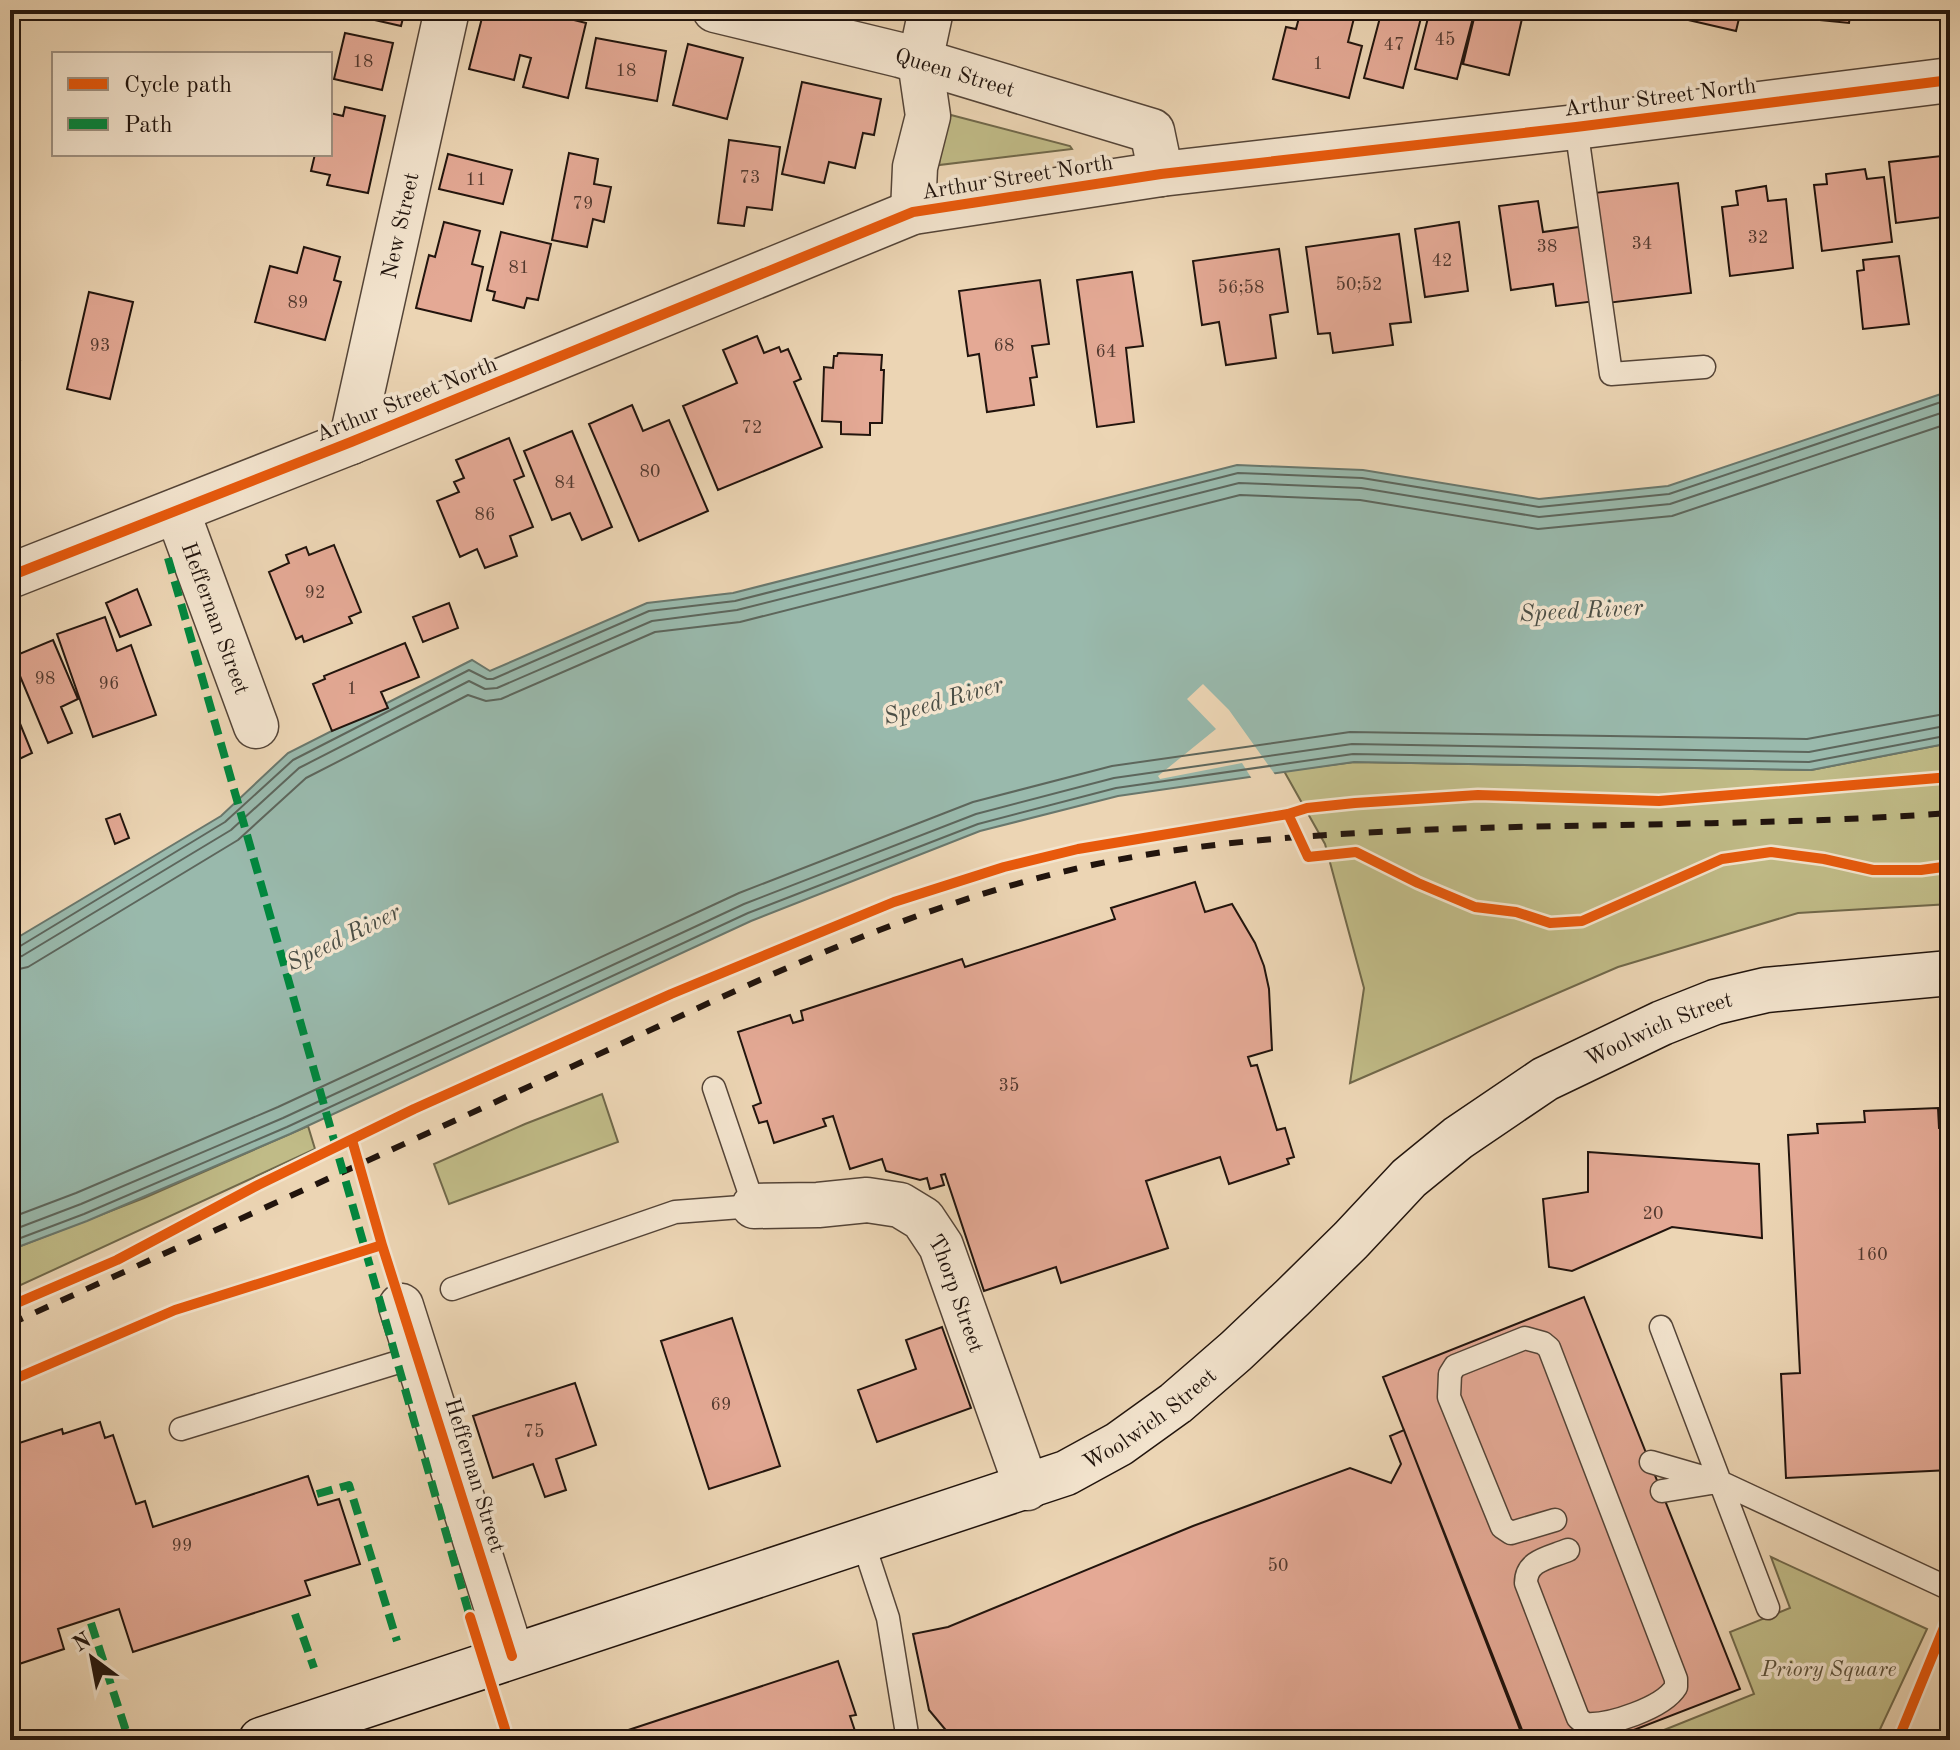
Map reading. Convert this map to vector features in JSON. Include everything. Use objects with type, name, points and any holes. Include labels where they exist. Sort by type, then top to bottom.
[{"type":"street","name":"New Street","points":[[351,442],[447,10]]},
{"type":"street","name":"Queen Street","points":[[715,10],[920,61],[1152,131],[1161,174]]},
{"type":"street","points":[[913,212],[915,167],[928,116],[920,61],[931,10]]},
{"type":"street","name":"Arthur Street North","points":[[10,576],[351,442],[913,212],[1161,174],[1576,127],[1950,80]]},
{"type":"street","name":"Heffernan Street","points":[[177,511],[256,726]]},
{"type":"street","name":"Woolwich Street","points":[[261,1740],[1066,1473],[1119,1444],[1176,1403],[1293,1297],[1409,1178],[1458,1138],[1545,1079],[1649,1029],[1715,1002],[1766,990],[1950,973]]},
{"type":"street","name":"Thorp Street","points":[[754,1206],[867,1200],[900,1205],[923,1219],[941,1246],[1027,1488]]},
{"type":"street","name":"Heffernan Street","points":[[401,1306],[512,1656]]},
{"type":"lane","points":[[1576,127],[1611,374],[1704,367]]},
{"type":"lane","points":[[452,1289],[675,1212],[754,1206],[714,1088]]},
{"type":"lane","points":[[1661,1327],[1768,1608]]},
{"type":"lane","points":[[1555,1520],[1511,1533],[1502,1527],[1449,1397],[1450,1374],[1455,1366],[1525,1338],[1549,1348],[1676,1679],[1676,1687],[1665,1701],[1606,1724],[1585,1724],[1578,1718],[1526,1583],[1526,1572],[1533,1564],[1568,1550]]},
{"type":"lane","points":[[181,1429],[418,1356]]},
{"type":"lane","points":[[1651,1462],[1720,1482],[1950,1589]]},
{"type":"lane","points":[[1662,1491],[1720,1482]]},
{"type":"lane","points":[[863,1542],[888,1618],[908,1740]]},
{"type":"green space","points":[[951,115],[1072,149],[939,165],[944,129]]},
{"type":"green space","points":[[1950,743],[1950,904],[1798,913],[1618,967],[1350,1083],[1364,988],[1325,844],[1284,771],[1354,762],[1811,770]]},
{"type":"green space","points":[[602,1094],[618,1142],[449,1204],[434,1164]]},
{"type":"green space","points":[[308,1126],[315,1149],[10,1290],[10,1250],[144,1198]]},
{"type":"green space","name":"Priory Square","points":[[1771,1557],[1927,1629],[1875,1740],[1639,1740],[1754,1694],[1730,1632],[1790,1608]]},
{"type":"water","name":"Speed River","points":[[1950,391],[1950,743],[1811,770],[1354,762],[1118,796],[980,831],[751,921],[290,1134],[87,1221],[10,1250],[10,942],[221,816],[288,753],[472,660],[490,671],[647,603],[733,593],[1237,465],[1363,470],[1539,499],[1668,486]]},
{"type":"pier","points":[[1203,684],[1229,710],[1276,776],[1252,779],[1242,763],[1160,779],[1158,776],[1216,729],[1187,699]]},
{"type":"building","points":[[331,10],[405,10],[401,26]]},
{"type":"building","points":[[484,10],[534,10],[586,23],[568,98],[523,87],[531,58],[520,55],[514,80],[469,69]]},
{"type":"building","points":[[1301,10],[1356,10],[1348,42],[1362,46],[1349,98],[1273,79],[1286,27],[1296,29]]},
{"type":"building","points":[[1382,10],[1423,10],[1403,88],[1364,78]]},
{"type":"building","points":[[1430,10],[1475,10],[1457,79],[1415,69]]},
{"type":"building","points":[[1476,10],[1524,10],[1509,75],[1463,64]]},
{"type":"building","points":[[1645,10],[1741,10],[1736,31]]},
{"type":"building","points":[[1781,10],[1851,10],[1849,23],[1780,16]]},
{"type":"building","points":[[345,33],[393,43],[382,90],[334,79]]},
{"type":"building","points":[[596,38],[666,51],[657,101],[586,88]]},
{"type":"building","points":[[688,44],[743,58],[727,119],[673,105]]},
{"type":"building","points":[[802,82],[881,99],[874,135],[863,133],[855,168],[829,162],[824,183],[782,174]]},
{"type":"building","points":[[345,107],[385,116],[368,193],[327,185],[330,175],[311,171],[315,156],[332,156],[332,113],[343,116]]},
{"type":"building","points":[[729,140],[780,147],[772,210],[747,207],[744,226],[718,223]]},
{"type":"building","points":[[569,153],[598,159],[594,184],[611,187],[604,222],[593,219],[587,247],[552,240]]},
{"type":"building","points":[[448,154],[512,170],[503,204],[439,189]]},
{"type":"building","points":[[1950,155],[1950,246],[1945,246],[1942,217],[1896,223],[1889,162]]},
{"type":"building","points":[[1865,169],[1867,179],[1884,177],[1892,242],[1822,251],[1814,185],[1827,184],[1826,174]]},
{"type":"building","points":[[1678,183],[1691,293],[1607,303],[1594,193]]},
{"type":"building","points":[[1766,186],[1768,201],[1786,199],[1793,268],[1730,276],[1722,207],[1738,205],[1736,191]]},
{"type":"building","points":[[1538,201],[1543,232],[1586,226],[1596,301],[1556,306],[1553,284],[1511,290],[1499,206]]},
{"type":"building","points":[[444,222],[480,231],[472,264],[483,267],[471,321],[416,308],[429,255],[435,257]]},
{"type":"building","points":[[1459,222],[1468,291],[1425,297],[1415,229]]},
{"type":"building","points":[[501,232],[551,244],[538,300],[527,298],[524,308],[493,300],[495,292],[487,290]]},
{"type":"building","points":[[1399,234],[1411,322],[1390,324],[1393,345],[1333,353],[1330,333],[1318,334],[1306,247]]},
{"type":"building","points":[[304,247],[340,257],[334,280],[341,282],[325,340],[255,322],[270,266],[297,273]]},
{"type":"building","points":[[1279,249],[1288,312],[1270,315],[1276,358],[1226,365],[1219,322],[1202,325],[1193,261]]},
{"type":"building","points":[[1899,256],[1909,324],[1863,329],[1857,271],[1864,270],[1863,260]]},
{"type":"building","points":[[1132,272],[1143,346],[1126,348],[1134,422],[1097,427],[1077,280]]},
{"type":"building","points":[[1040,280],[1049,344],[1032,346],[1037,377],[1030,378],[1034,405],[987,412],[979,354],[968,356],[959,291]]},
{"type":"building","points":[[89,292],[133,302],[110,399],[67,389]]},
{"type":"building","points":[[757,336],[764,353],[779,347],[781,352],[788,349],[801,379],[794,382],[822,447],[718,490],[683,406],[737,383],[723,350]]},
{"type":"building","points":[[838,353],[882,355],[882,423],[870,423],[870,435],[841,434],[841,422],[822,421],[824,367],[833,368],[834,356]]},
{"type":"building","points":[[10,359],[20,361],[10,403]]},
{"type":"building","points":[[632,405],[643,431],[669,420],[708,511],[639,541],[589,424]]},
{"type":"building","points":[[10,412],[19,414],[10,455]]},
{"type":"building","points":[[572,431],[612,527],[582,540],[570,513],[552,520],[524,451]]},
{"type":"building","points":[[509,438],[524,476],[514,480],[533,527],[510,536],[517,556],[485,568],[477,549],[460,557],[437,501],[459,492],[454,482],[464,478],[456,460]]},
{"type":"building","points":[[334,545],[361,612],[349,617],[352,623],[304,642],[302,636],[296,639],[269,572],[289,563],[286,555],[306,547],[309,555]]},
{"type":"building","points":[[137,589],[151,625],[120,637],[106,603]]},
{"type":"building","points":[[449,603],[458,628],[423,642],[413,617]]},
{"type":"building","points":[[105,617],[117,651],[131,645],[156,715],[93,737],[57,634]]},
{"type":"building","points":[[53,640],[78,699],[61,707],[72,733],[48,743],[12,657]]},
{"type":"building","points":[[405,643],[419,677],[381,692],[388,708],[332,731],[313,684],[325,679],[324,676]]},
{"type":"building","points":[[10,699],[32,753],[10,766]]},
{"type":"building","points":[[120,814],[129,838],[115,844],[106,819]]},
{"type":"building","points":[[1195,882],[1205,912],[1232,904],[1255,943],[1264,966],[1269,989],[1272,1050],[1248,1057],[1251,1066],[1257,1065],[1277,1130],[1285,1128],[1294,1157],[1287,1159],[1289,1164],[1229,1184],[1220,1157],[1146,1181],[1168,1248],[1061,1283],[1056,1267],[984,1291],[945,1174],[941,1175],[944,1185],[930,1189],[927,1178],[920,1180],[886,1171],[882,1159],[850,1169],[833,1116],[823,1119],[826,1126],[774,1143],[767,1121],[759,1123],[753,1106],[761,1103],[738,1032],[790,1015],[793,1023],[803,1020],[801,1011],[962,959],[965,967],[1115,919],[1111,908]]},
{"type":"building","points":[[1938,1108],[1939,1128],[1950,1127],[1950,1470],[1786,1478],[1781,1374],[1800,1373],[1788,1135],[1818,1133],[1817,1124],[1865,1122],[1864,1111]]},
{"type":"building","points":[[1588,1152],[1759,1164],[1762,1238],[1672,1227],[1572,1271],[1549,1267],[1543,1199],[1588,1192]]},
{"type":"building","points":[[1584,1297],[1740,1689],[1608,1740],[1526,1740],[1383,1377]]},
{"type":"building","points":[[732,1318],[780,1466],[709,1489],[661,1341]]},
{"type":"building","points":[[942,1327],[971,1408],[877,1442],[858,1390],[916,1369],[906,1340]]},
{"type":"building","points":[[575,1383],[596,1445],[556,1459],[566,1490],[545,1497],[533,1464],[493,1478],[473,1416]]},
{"type":"building","points":[[100,1422],[105,1438],[113,1435],[136,1504],[145,1501],[153,1527],[308,1476],[318,1505],[339,1499],[360,1564],[305,1581],[310,1595],[133,1652],[119,1609],[58,1629],[64,1649],[10,1667],[10,1446],[62,1429],[63,1434]]},
{"type":"building","points":[[1404,1430],[1524,1740],[954,1740],[929,1710],[913,1634],[948,1627],[1193,1526],[1350,1468],[1391,1483],[1401,1464],[1390,1436]]},
{"type":"building","points":[[838,1661],[856,1715],[850,1716],[858,1740],[598,1740]]},
{"type":"railway","points":[[10,1324],[761,979],[890,926],[1023,882],[1132,857],[1295,837],[1418,830],[1817,820],[1950,813]]},
{"type":"marked path","points":[[168,558],[470,1617]]},
{"type":"marked path","points":[[317,1494],[349,1485],[397,1641]]},
{"type":"marked path","points":[[295,1614],[314,1668]]},
{"type":"marked path","points":[[91,1623],[126,1731]]},
{"type":"cycle path","points":[[10,576],[351,442],[913,212],[1161,174],[1576,127],[1950,80]]},
{"type":"cycle path","points":[[10,1306],[117,1260],[258,1185],[414,1109],[671,994],[894,902],[1004,867],[1078,849],[1288,814],[1307,808],[1355,803],[1478,795],[1659,801],[1950,777]]},
{"type":"cycle path","points":[[1288,814],[1308,857],[1356,852],[1475,907],[1516,912],[1550,923],[1582,921],[1722,859],[1771,852],[1873,870],[1921,870],[1950,866]]},
{"type":"cycle path","points":[[352,1140],[382,1245],[512,1656]]},
{"type":"cycle path","points":[[10,1381],[175,1310],[382,1245]]},
{"type":"cycle path","points":[[1898,1740],[1950,1613]]},
{"type":"cycle path","points":[[470,1617],[505,1729]]}]
